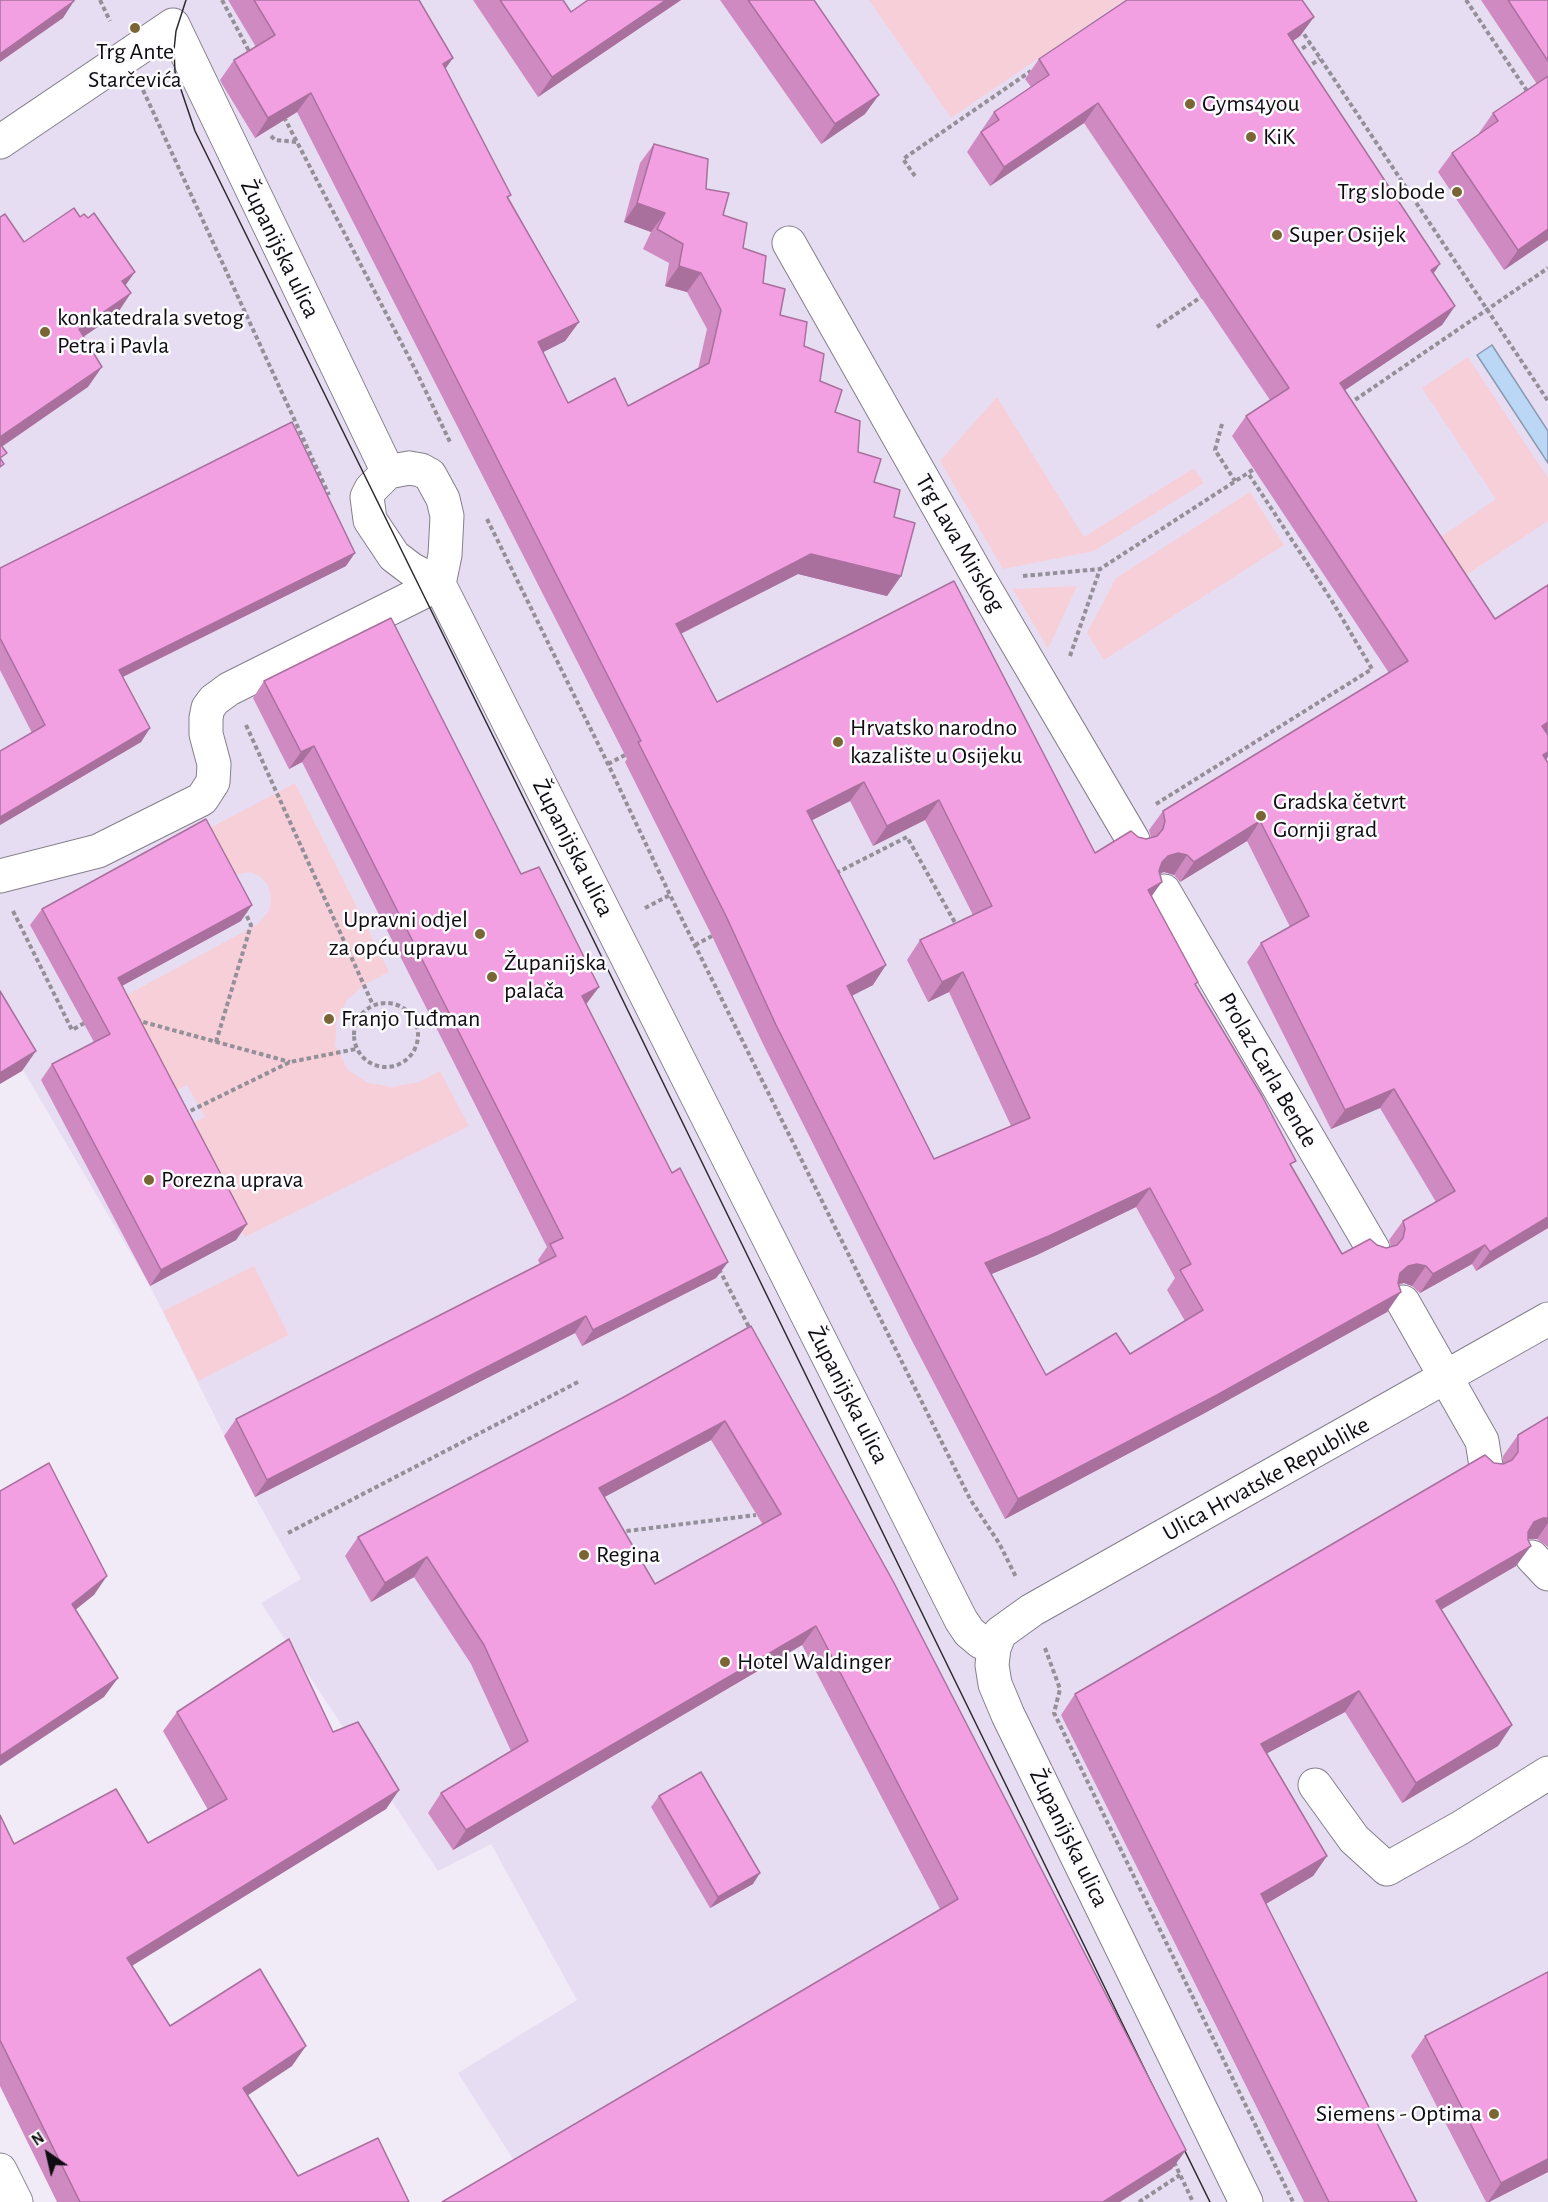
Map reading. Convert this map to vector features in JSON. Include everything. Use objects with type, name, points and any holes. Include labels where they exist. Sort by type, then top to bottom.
[{"type":"street","name":"Županijska ulica","points":[[128,56],[173,25],[388,472]]},
{"type":"street","points":[[0,142],[128,56]]},
{"type":"street","name":"Trg Lava Mirskog","points":[[789,243],[980,580],[1133,840]]},
{"type":"street","points":[[409,468],[421,470],[430,475],[438,486],[447,516],[445,555],[439,584],[411,569],[394,556],[370,520],[368,497],[371,489],[388,472],[409,468]]},
{"type":"street","name":"Županijska ulica","points":[[439,584],[961,1620],[969,1632],[981,1642],[994,1648],[992,1665],[995,1684],[1008,1715],[1235,2199]]},
{"type":"street","points":[[5,891],[98,851],[202,799],[213,782],[214,764],[206,734],[208,708],[214,700],[230,689],[439,584]]},
{"type":"street","name":"Prolaz Carla Bende","points":[[1164,891],[1373,1250]]},
{"type":"street","points":[[1403,1302],[1491,1454]]},
{"type":"street","name":"Ulica Hrvatske Republike","points":[[994,1648],[1000,1633],[1032,1610],[1548,1319]]},
{"type":"street","points":[[1315,1785],[1353,1839],[1387,1869],[1460,1828],[1548,1773]]},
{"type":"street","points":[[0,2170],[16,2202]]},
{"type":"path","points":[[100,0],[128,56],[333,504]]},
{"type":"path","points":[[222,0],[254,61]]},
{"type":"path","points":[[1466,0],[1535,103]]},
{"type":"path","points":[[1299,26],[1548,401]]},
{"type":"path","points":[[1293,55],[1310,43]]},
{"type":"path","points":[[1301,72],[1320,59]]},
{"type":"path","points":[[915,176],[903,159],[1039,66]]},
{"type":"path","points":[[281,111],[416,371],[451,444]]},
{"type":"path","points":[[267,131],[275,140],[297,142]]},
{"type":"path","points":[[1344,408],[1548,268]]},
{"type":"path","points":[[1157,327],[1202,297]]},
{"type":"path","points":[[1222,424],[1215,450],[1235,481]]},
{"type":"path","points":[[980,580],[1100,569],[1254,469]]},
{"type":"path","points":[[1152,807],[1372,669],[1332,601],[1248,473]]},
{"type":"path","points":[[486,517],[970,1499],[999,1543],[1032,1610],[1060,1689],[1054,1713],[1293,2202]]},
{"type":"path","points":[[1071,665],[1070,655],[1100,569]]},
{"type":"path","points":[[230,689],[374,1005]]},
{"type":"path","points":[[608,764],[625,755]]},
{"type":"path","points":[[829,876],[907,837],[961,934]]},
{"type":"path","points":[[5,891],[72,1030],[96,1016]]},
{"type":"path","points":[[216,1042],[252,924],[241,905]]},
{"type":"path","points":[[696,945],[712,936]]},
{"type":"path","points":[[384,1003],[403,1007],[416,1024],[419,1033],[418,1043],[407,1060],[399,1066],[379,1068],[369,1064],[356,1048],[353,1032],[356,1023],[366,1010],[374,1005],[384,1003]]},
{"type":"path","points":[[126,1017],[290,1062]]},
{"type":"path","points":[[183,1114],[290,1062],[356,1048]]},
{"type":"path","points":[[716,1263],[753,1336]]},
{"type":"path","points":[[288,1533],[578,1382]]},
{"type":"path","points":[[609,1533],[756,1515]]},
{"type":"path","points":[[1169,2154],[1193,2202]]},
{"type":"path","points":[[1139,2202],[1180,2175]]},
{"type":"shaded area","points":[[0,0],[1548,0],[1548,2202],[1005,2202],[518,2167],[458,2073],[577,2000],[491,1844],[438,1871],[261,1603],[301,1579],[255,1497],[150,1286],[0,1031]]},
{"type":"shaded area","points":[[869,0],[1124,0],[951,118]]},
{"type":"shaded area","points":[[1468,357],[1548,478],[1548,521],[1448,587],[1423,549],[1496,499],[1422,388]]},
{"type":"shaded area","points":[[997,397],[1084,537],[1194,468],[1204,483],[1094,551],[1003,569],[940,461]]},
{"type":"shaded area","points":[[1250,492],[1284,545],[1104,660],[1087,633],[1116,578]]},
{"type":"shaded area","points":[[1077,586],[1048,649],[1013,589]]},
{"type":"shaded area","points":[[295,783],[389,972],[365,984],[347,1000],[337,1020],[335,1045],[348,1070],[368,1083],[392,1087],[419,1082],[440,1071],[469,1126],[245,1237],[185,1128],[205,1117],[187,1085],[168,1095],[114,1002],[258,924],[269,911],[271,899],[268,885],[261,877],[251,872],[232,875],[206,830]]},
{"type":"shaded area","points":[[254,1266],[289,1335],[198,1381],[163,1311]]},
{"type":"water","points":[[1492,345],[1548,431],[1548,463],[1477,355]]},
{"type":"building","points":[[0,0],[74,0],[74,1],[0,54]]},
{"type":"building","points":[[254,0],[419,0],[453,58],[443,64],[511,195],[507,197],[579,322],[538,342],[568,403],[615,378],[628,406],[709,363],[721,310],[701,273],[679,266],[683,244],[657,229],[665,213],[637,203],[654,144],[708,159],[706,189],[729,193],[723,215],[747,223],[743,248],[766,256],[763,283],[785,289],[780,315],[807,322],[804,346],[824,354],[820,381],[842,390],[835,412],[860,421],[858,452],[881,459],[874,482],[900,490],[894,517],[915,523],[901,576],[811,554],[676,624],[717,702],[954,581],[1095,853],[1131,831],[1138,837],[1146,839],[1157,836],[1163,829],[1165,821],[1163,811],[1408,661],[1246,416],[1289,388],[1098,103],[1004,167],[981,132],[999,120],[994,112],[1049,75],[1039,59],[1127,0],[1302,0],[1314,17],[1288,34],[1440,264],[1431,270],[1455,306],[1340,383],[1495,619],[1548,585],[1548,722],[1542,726],[1548,735],[1548,752],[1543,755],[1548,763],[1548,1217],[1490,1252],[1485,1245],[1433,1274],[1426,1266],[1417,1264],[1408,1266],[1400,1273],[1398,1283],[1401,1292],[1217,1395],[1018,1499],[776,1025],[726,916],[638,742],[641,741],[311,93],[268,118],[236,64],[234,60],[275,35]],"holes":[[[864,782],[887,826],[939,800],[992,906],[920,940],[942,982],[963,972],[1030,1118],[934,1159],[847,986],[886,965],[807,811]],[[1260,821],[1309,916],[1261,943],[1345,1110],[1394,1089],[1455,1191],[1403,1221],[1405,1229],[1403,1238],[1397,1245],[1386,1248],[1370,1239],[1342,1254],[1290,1164],[1296,1161],[1262,1096],[1195,984],[1198,982],[1148,890],[1162,882],[1159,871],[1162,862],[1168,856],[1178,853],[1187,855],[1194,862]],[[1150,1188],[1191,1264],[1180,1270],[1203,1310],[1130,1354],[1116,1333],[1046,1375],[985,1263],[1051,1235]]]},
{"type":"building","points":[[500,0],[563,0],[571,12],[588,0],[666,0],[552,77]]},
{"type":"building","points":[[748,0],[814,0],[879,95],[835,124]]},
{"type":"building","points":[[1508,0],[1548,0],[1548,61]]},
{"type":"building","points":[[1548,76],[1548,229],[1518,250],[1452,153],[1498,121],[1493,113]]},
{"type":"building","name":"konkatedrala svetog Petra i Pavla","points":[[74,208],[80,217],[84,214],[88,218],[94,213],[135,272],[122,281],[131,293],[79,329],[102,367],[0,437],[0,217],[5,214],[24,242]]},
{"type":"building","points":[[292,422],[355,553],[119,670],[150,728],[0,817],[0,751],[45,725],[0,638],[0,568]]},
{"type":"building","points":[[0,444],[7,453],[0,458]]},
{"type":"building","name":"Županijska palača","points":[[391,618],[521,874],[539,867],[599,987],[582,996],[672,1173],[680,1168],[728,1262],[593,1330],[586,1316],[267,1480],[236,1419],[556,1256],[550,1244],[563,1238],[314,746],[301,752],[264,681]]},
{"type":"building","points":[[206,819],[252,905],[118,978],[247,1224],[161,1270],[52,1064],[110,1034],[42,909]]},
{"type":"building","points":[[0,991],[36,1051],[0,1073]]},
{"type":"building","points":[[751,1326],[893,1581],[1186,2150],[1103,2202],[442,2202],[958,1899],[816,1626],[466,1830],[441,1793],[528,1741],[484,1645],[427,1557],[385,1583],[358,1537],[622,1398]],"holes":[[[725,1421],[781,1514],[655,1584],[599,1488]]]},
{"type":"building","points":[[1548,1417],[1548,1518],[1534,1522],[1528,1532],[1531,1546],[1436,1601],[1512,1725],[1416,1783],[1359,1691],[1261,1744],[1327,1856],[1261,1894],[1417,2202],[1329,2202],[1075,1694],[1485,1455],[1494,1463],[1503,1464],[1512,1460],[1518,1452],[1518,1435]]},
{"type":"building","points":[[49,1463],[107,1576],[72,1604],[118,1678],[0,1756],[0,1491]]},
{"type":"building","points":[[289,1639],[333,1732],[358,1722],[399,1790],[127,1958],[170,2026],[260,1969],[306,2046],[243,2088],[298,2176],[378,2138],[409,2202],[80,2202],[0,2040],[0,1815],[14,1844],[116,1789],[148,1843],[227,1799],[177,1712]]},
{"type":"building","points":[[701,1772],[760,1873],[718,1897],[659,1796]]},
{"type":"building","name":"Siemens - Optima","points":[[1548,1972],[1548,2159],[1501,2183],[1425,2036]]},
{"type":"tram line","points":[[186,0],[176,31],[175,72],[195,131],[591,935],[1166,2113]]},
{"type":"tram line","points":[[1178,2137],[1210,2202]]},
{"type":"place","name":"Trg Ante Starčevića","points":[[135,28]]},
{"type":"place","name":"Gyms4you","points":[[1190,104]]},
{"type":"place","name":"KiK","points":[[1251,137]]},
{"type":"place","name":"Trg slobode","points":[[1457,192]]},
{"type":"place","name":"Super Osijek","points":[[1277,235]]},
{"type":"place","name":"konkatedrala svetog Petra i Pavla","points":[[45,332]]},
{"type":"place","name":"Hrvatsko narodno kazalište u Osijeku","points":[[838,742]]},
{"type":"place","name":"Gradska četvrt Gornji grad","points":[[1261,816]]},
{"type":"place","name":"Upravni odjel za opću upravu","points":[[480,934]]},
{"type":"place","name":"Županijska palača","points":[[492,977]]},
{"type":"place","name":"Franjo Tuđman","points":[[329,1019]]},
{"type":"place","name":"Porezna uprava","points":[[149,1180]]},
{"type":"place","name":"Regina","points":[[584,1555]]},
{"type":"place","name":"Hotel Waldinger","points":[[725,1662]]},
{"type":"place","name":"Siemens - Optima","points":[[1494,2114]]}]
